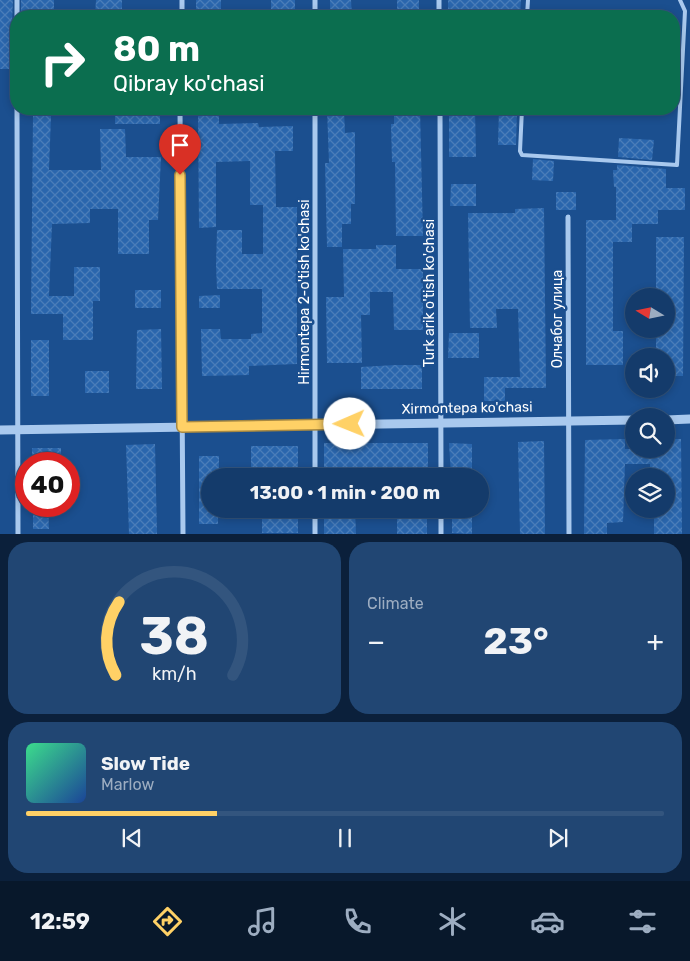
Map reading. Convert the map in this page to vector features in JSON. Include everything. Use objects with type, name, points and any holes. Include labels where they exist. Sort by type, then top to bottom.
[{"type":"street","points":[[17,115],[18,534]]},
{"type":"street","points":[[180,115],[183,534]]},
{"type":"street","name":"Hirmontepa 2-o'tish ko'chasi","points":[[315,115],[315,468]]},
{"type":"street","name":"Turk arik o'tish ko'chasi","points":[[440,115],[441,468]]},
{"type":"street","name":"Олчабог улица","points":[[568,217],[569,534]]},
{"type":"street","points":[[675,420],[690,419]]},
{"type":"street","name":"Xirmontepa ko'chasi","points":[[0,430],[625,420]]},
{"type":"street","points":[[315,518],[315,534]]},
{"type":"street","points":[[441,518],[441,534]]},
{"type":"lane","points":[[680,0],[685,12],[680,97]]},
{"type":"lane","points":[[522,115],[520,152],[522,155],[676,165],[679,115]]},
{"type":"building","points":[[0,0],[13,0],[13,10],[10,10],[10,69],[0,69]]},
{"type":"building","points":[[21,0],[54,0],[54,10],[21,10]]},
{"type":"building","points":[[96,0],[122,0],[122,10],[95,10]]},
{"type":"building","points":[[196,0],[221,0],[221,10],[196,10]]},
{"type":"building","points":[[271,0],[295,0],[295,10],[271,10]]},
{"type":"building","points":[[330,0],[351,0],[352,10],[330,10]]},
{"type":"building","points":[[397,0],[419,0],[419,10],[397,10]]},
{"type":"building","points":[[448,0],[521,0],[520,10],[448,10]]},
{"type":"building","points":[[115,115],[160,115],[160,124],[115,124]]},
{"type":"building","points":[[198,115],[219,115],[219,124],[258,123],[259,127],[293,126],[293,151],[275,151],[276,207],[297,207],[297,364],[249,366],[249,375],[202,376],[201,329],[220,329],[221,339],[251,339],[251,334],[262,333],[262,289],[217,289],[217,230],[242,230],[242,254],[263,254],[263,205],[250,205],[250,161],[216,162],[216,227],[199,228]]},
{"type":"building","points":[[327,115],[344,115],[345,133],[355,132],[355,204],[351,204],[351,224],[342,224],[342,247],[327,247],[325,163],[329,163]]},
{"type":"building","points":[[394,115],[420,115],[423,236],[396,236],[395,162],[392,162],[391,124],[394,124]]},
{"type":"building","points":[[449,115],[475,115],[476,157],[449,157]]},
{"type":"building","points":[[499,115],[517,115],[516,145],[498,145]]},
{"type":"building","points":[[33,116],[51,116],[49,170],[101,170],[100,129],[125,129],[126,157],[161,157],[158,220],[149,220],[149,254],[118,254],[118,209],[90,209],[90,223],[52,224],[49,296],[74,296],[74,267],[100,267],[100,301],[93,301],[93,340],[63,340],[63,314],[31,314]]},
{"type":"building","points":[[619,138],[654,140],[652,160],[618,157]]},
{"type":"building","points":[[533,159],[554,161],[553,181],[532,180]]},
{"type":"building","points":[[617,165],[666,169],[666,188],[685,188],[685,210],[658,210],[658,224],[632,224],[632,242],[613,242],[613,331],[623,331],[623,365],[586,365],[586,220],[616,220],[616,187],[614,187],[613,170],[617,170]]},
{"type":"building","points":[[451,184],[476,184],[476,206],[450,206]]},
{"type":"building","points":[[556,192],[576,192],[576,210],[556,210]]},
{"type":"building","points":[[544,208],[546,388],[505,388],[505,401],[484,401],[484,377],[520,377],[518,309],[496,309],[497,328],[470,328],[468,213],[515,213],[515,209]]},
{"type":"building","points":[[656,237],[684,237],[683,376],[675,376],[675,348],[656,348],[656,338],[675,338],[675,288],[656,288]]},
{"type":"building","points":[[376,245],[396,245],[396,269],[423,269],[423,330],[394,330],[393,292],[370,292],[370,315],[361,315],[362,363],[327,363],[326,297],[344,297],[343,249],[376,249]]},
{"type":"building","points":[[135,290],[161,290],[161,308],[135,308]]},
{"type":"building","points":[[220,295],[220,308],[199,308],[199,296]]},
{"type":"building","points":[[161,329],[162,389],[136,389],[137,330]]},
{"type":"building","points":[[449,333],[479,333],[479,358],[448,358]]},
{"type":"building","points":[[31,340],[49,340],[49,396],[31,396]]},
{"type":"building","points":[[422,365],[422,389],[361,389],[361,367]]},
{"type":"building","points":[[85,371],[109,371],[109,393],[85,393]]},
{"type":"building","points":[[625,439],[625,458],[675,458],[675,439],[681,439],[682,534],[654,534],[654,518],[675,518],[675,468],[650,468],[650,464],[625,464],[623,522],[607,523],[607,534],[584,534],[585,440]]},
{"type":"building","points":[[544,441],[545,534],[520,534],[518,442]]},
{"type":"building","points":[[324,443],[428,443],[428,468],[324,468]]},
{"type":"building","points":[[449,443],[472,444],[472,468],[451,468]]},
{"type":"building","points":[[155,444],[157,534],[129,534],[126,445]]},
{"type":"building","points":[[251,446],[298,446],[298,468],[251,468]]},
{"type":"building","points":[[32,448],[61,448],[61,452],[32,452]]},
{"type":"building","points":[[199,456],[219,456],[219,468],[201,468],[201,518],[218,518],[218,524],[199,524]]},
{"type":"building","points":[[33,517],[48,517],[49,529],[33,529]]},
{"type":"building","points":[[262,518],[298,518],[298,533],[262,533]]},
{"type":"building","points":[[324,518],[355,518],[356,534],[324,534]]},
{"type":"building","points":[[397,518],[427,518],[427,534],[397,534]]},
{"type":"building","points":[[452,518],[472,518],[472,534],[452,533]]},
{"type":"route","points":[[180,175],[182,427],[350,424]]}]
